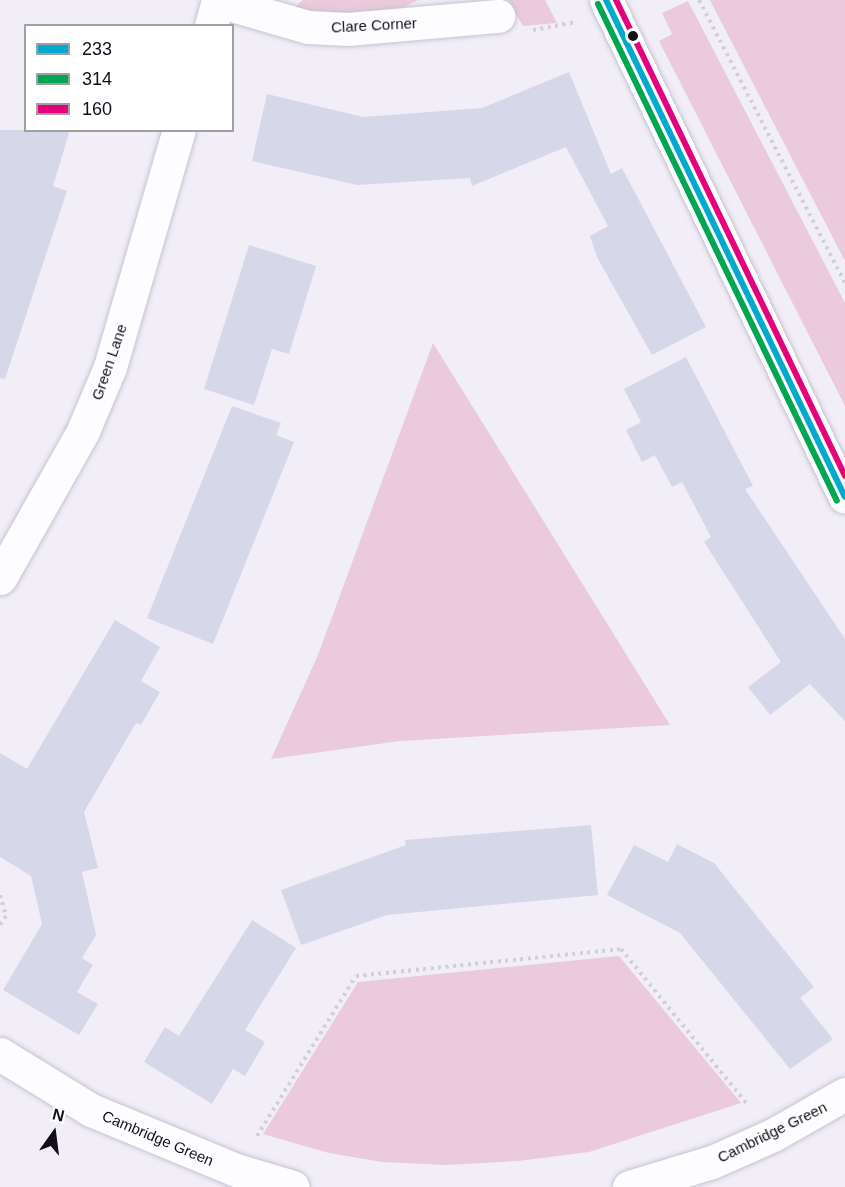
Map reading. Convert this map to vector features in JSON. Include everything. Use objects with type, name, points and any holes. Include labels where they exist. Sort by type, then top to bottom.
[{"type":"main road","name":"Clare Corner","points":[[218,0],[308,27],[348,29],[498,16]]},
{"type":"main road","points":[[212,24],[218,0]]},
{"type":"main road","points":[[610,8],[845,497]]},
{"type":"main road","name":"Green Lane","points":[[0,578],[83,431],[110,367],[178,132]]},
{"type":"main road","name":"Cambridge Green","points":[[0,1054],[91,1110],[236,1170],[293,1187]]},
{"type":"main road","name":"Cambridge Green","points":[[628,1187],[712,1162],[843,1101]]},
{"type":"path","points":[[699,0],[845,283]]},
{"type":"path","points":[[498,16],[513,33],[610,8]]},
{"type":"path","points":[[0,895],[6,916],[0,925]]},
{"type":"path","points":[[236,1170],[356,976],[621,949],[773,1135]]},
{"type":"shaded area","points":[[303,0],[418,0],[390,14],[313,14],[293,9]]},
{"type":"shaded area","points":[[508,0],[545,0],[557,23],[523,26]]},
{"type":"shaded area","points":[[710,0],[845,0],[845,261],[715,10]]},
{"type":"shaded area","points":[[688,1],[845,303],[845,406],[659,41],[672,34],[662,13]]},
{"type":"shaded area","points":[[433,343],[670,725],[400,741],[271,759],[318,655]]},
{"type":"shaded area","points":[[619,956],[741,1103],[589,1152],[518,1161],[446,1165],[382,1162],[329,1153],[263,1134],[358,982]]},
{"type":"building","points":[[569,72],[611,174],[622,168],[706,327],[652,355],[597,257],[590,236],[608,226],[566,147],[472,186],[470,178],[357,185],[252,161],[267,94],[363,117],[482,108]]},
{"type":"building","points":[[0,130],[69,132],[53,186],[67,191],[5,379],[0,378]]},
{"type":"building","points":[[249,245],[316,266],[289,354],[272,349],[254,405],[204,389]]},
{"type":"building","points":[[686,357],[753,486],[745,489],[845,639],[845,721],[810,684],[770,715],[748,687],[781,662],[704,542],[711,537],[682,482],[672,487],[655,455],[642,462],[626,430],[641,422],[624,389]]},
{"type":"building","points":[[232,406],[281,423],[276,435],[294,442],[213,644],[147,618]]},
{"type":"building","points":[[115,620],[160,647],[141,681],[160,692],[141,725],[136,723],[84,812],[98,868],[82,872],[96,935],[82,958],[93,965],[77,992],[98,1004],[79,1035],[3,990],[42,924],[31,876],[0,857],[0,753],[27,769]]},
{"type":"building","points":[[591,825],[598,895],[387,915],[301,945],[281,890],[406,845],[405,840]]},
{"type":"building","points":[[677,844],[714,863],[814,987],[800,998],[833,1039],[790,1069],[680,933],[607,895],[634,845],[668,862]]},
{"type":"building","points":[[252,920],[296,948],[245,1030],[265,1042],[245,1076],[233,1069],[212,1104],[144,1062],[165,1027],[179,1036]]},
{"type":"transit line","name":"233","points":[[606,0],[845,497]]},
{"type":"transit line","name":"160","points":[[616,0],[845,476]]},
{"type":"transit line","name":"314","points":[[598,4],[837,501]]}]
